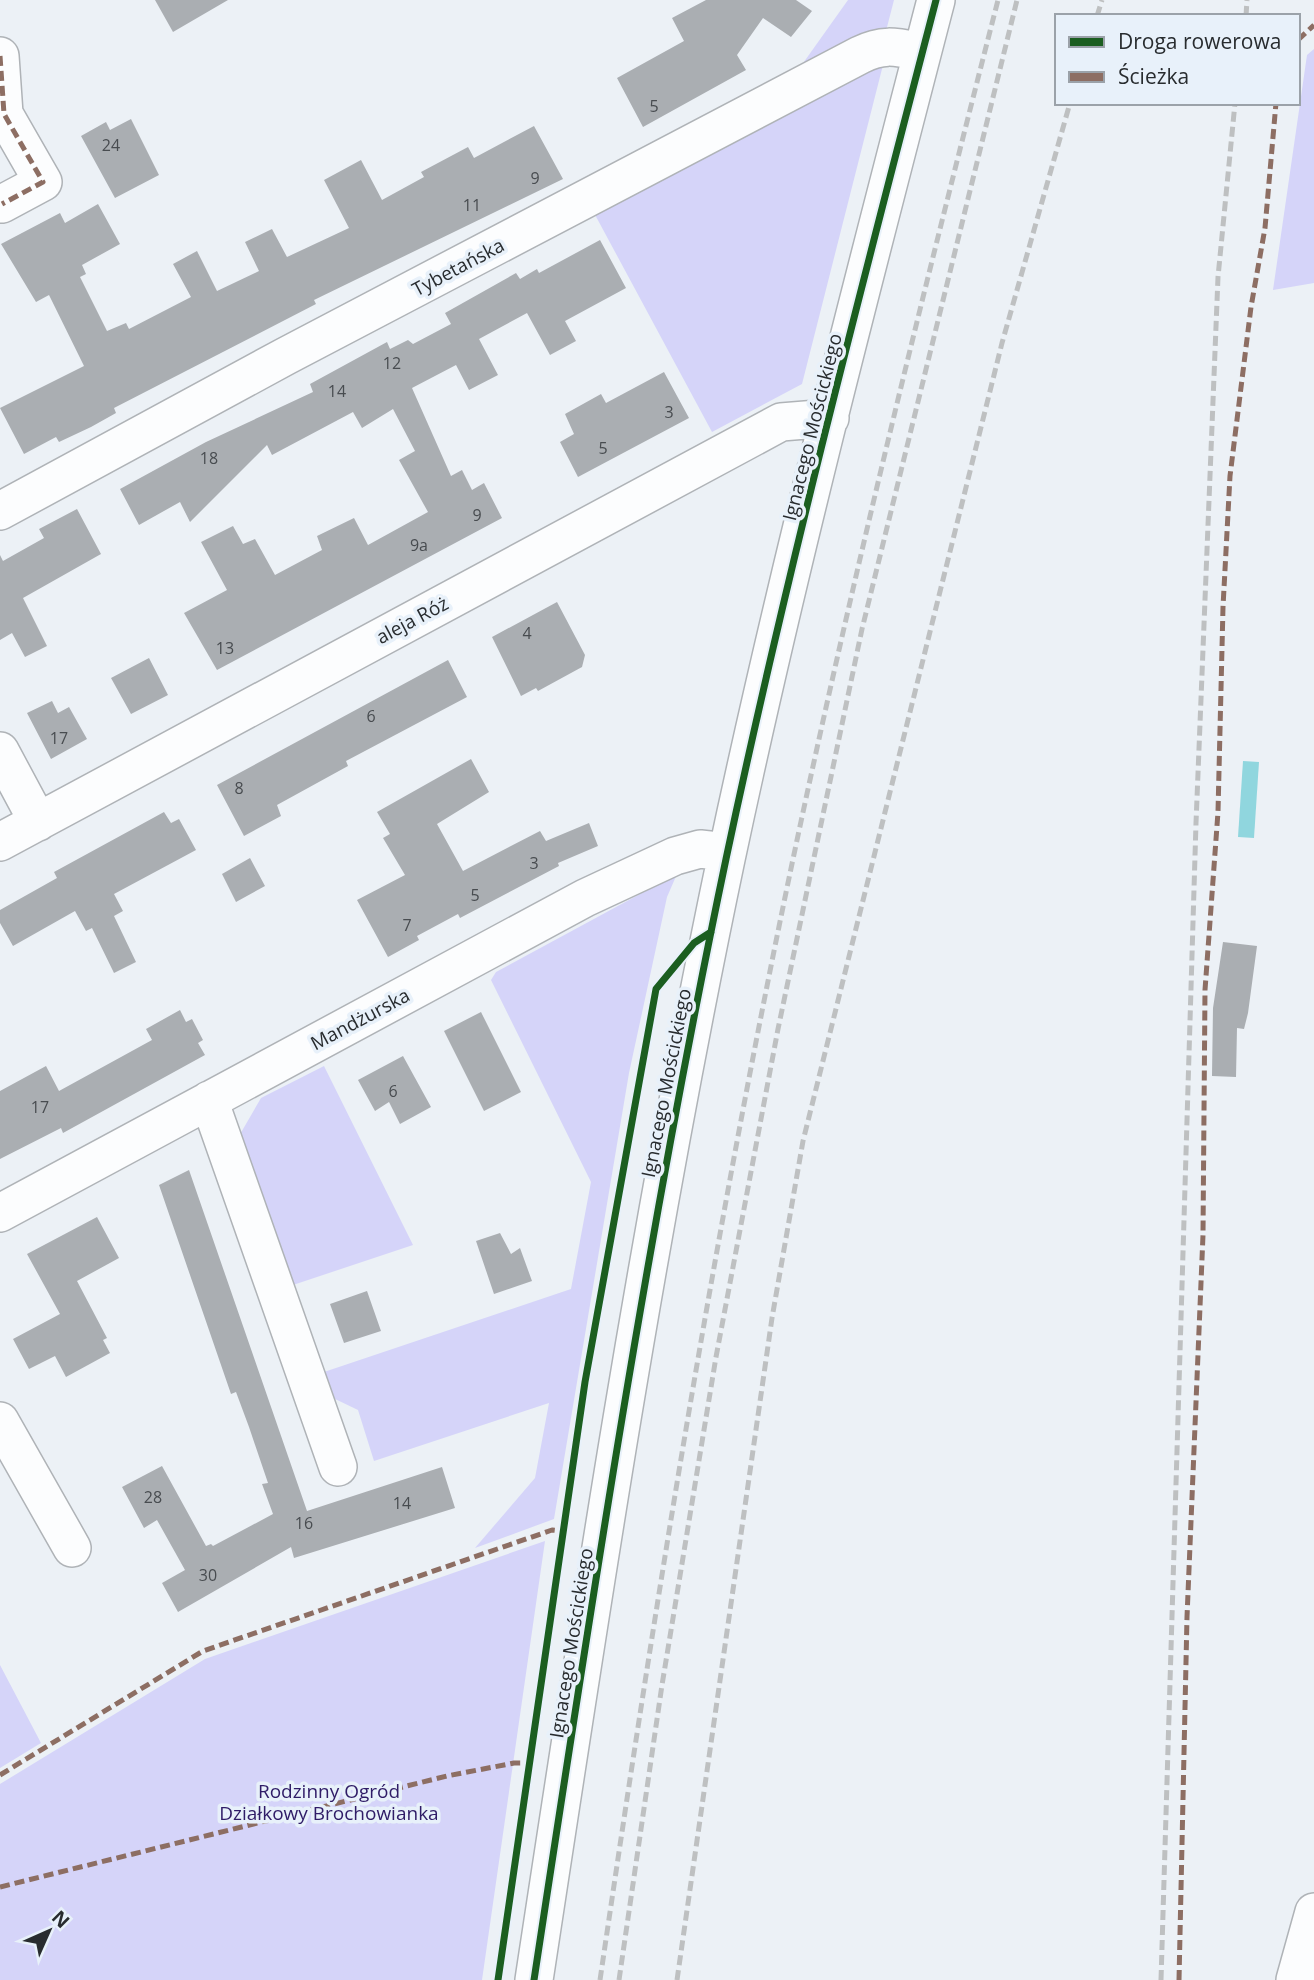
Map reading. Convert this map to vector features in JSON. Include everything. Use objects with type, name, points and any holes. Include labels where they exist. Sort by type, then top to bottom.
[{"type":"street","name":"Ignacego Mościckiego","points":[[534,1980],[641,1303],[727,852],[830,418],[936,0]]},
{"type":"street","name":"Tybetańska","points":[[0,511],[286,356],[877,46],[890,45],[922,52]]},
{"type":"street","points":[[0,56],[4,114],[43,182],[2,204]]},
{"type":"street","name":"aleja Róż","points":[[0,842],[781,422],[830,418]]},
{"type":"street","points":[[0,751],[38,822]]},
{"type":"street","name":"Mandżurska","points":[[0,1213],[585,898],[675,856],[700,849],[727,852]]},
{"type":"street","points":[[209,1100],[338,1467]]},
{"type":"street","points":[[0,1421],[72,1548]]},
{"type":"street","points":[[1295,1980],[1314,1912]]},
{"type":"green space","points":[[848,0],[894,0],[886,31],[877,29],[801,66]]},
{"type":"green space","points":[[1314,49],[1314,283],[1273,290],[1300,105],[1307,55]]},
{"type":"green space","points":[[884,61],[802,384],[712,432],[593,211]]},
{"type":"green space","points":[[677,874],[667,897],[629,1073],[554,1519],[475,1548],[535,1478],[549,1403],[374,1461],[358,1410],[333,1398],[324,1372],[571,1289],[591,1182],[491,980],[496,972]]},
{"type":"green space","points":[[324,1066],[413,1245],[293,1285],[239,1136],[261,1098]]},
{"type":"green space","name":"Rodzinny Ogród Działkowy Brochowianka","points":[[545,1541],[482,1980],[0,1980],[0,1784],[205,1659]]},
{"type":"green space","points":[[0,1665],[41,1743],[0,1768]]},
{"type":"shaded area","points":[[1243,761],[1259,762],[1254,838],[1238,837]]},
{"type":"building","points":[[155,0],[228,0],[173,32]]},
{"type":"building","points":[[706,0],[796,0],[812,11],[791,37],[763,18],[737,55],[746,70],[643,127],[617,78],[684,41],[672,18]]},
{"type":"building","points":[[131,119],[159,175],[115,198],[81,136],[106,122],[110,130]]},
{"type":"building","points":[[534,126],[563,179],[314,300],[316,304],[114,408],[116,413],[91,427],[59,442],[56,437],[24,454],[0,408],[84,366],[49,295],[36,302],[1,244],[60,213],[65,223],[98,204],[120,244],[82,265],[86,274],[80,277],[107,331],[126,323],[129,329],[191,297],[173,264],[197,251],[217,291],[259,271],[245,242],[272,229],[287,257],[349,228],[324,180],[361,160],[382,200],[424,177],[421,172],[468,147],[474,158]]},
{"type":"building","points":[[600,240],[626,288],[565,321],[576,341],[550,355],[527,313],[479,339],[498,375],[469,390],[456,365],[412,388],[451,476],[462,470],[472,490],[484,483],[502,518],[217,670],[184,613],[227,590],[201,542],[233,526],[243,544],[255,539],[275,575],[322,550],[317,536],[354,518],[368,545],[428,512],[399,460],[415,451],[393,409],[362,428],[353,412],[272,455],[267,445],[190,522],[180,502],[139,525],[120,489],[206,442],[313,392],[310,384],[387,342],[390,349],[408,340],[413,344],[451,324],[445,313],[516,273],[520,279],[537,269],[539,273]]},
{"type":"building","points":[[664,372],[689,418],[578,477],[560,442],[574,434],[565,414],[601,394],[606,403]]},
{"type":"building","points":[[77,509],[101,554],[23,598],[47,646],[25,657],[12,633],[0,640],[0,555],[3,561],[44,538],[39,529]]},
{"type":"building","points":[[557,602],[585,655],[582,667],[538,691],[536,688],[521,696],[492,637]]},
{"type":"building","points":[[149,658],[168,695],[131,714],[111,678]]},
{"type":"building","points":[[448,660],[467,697],[346,761],[348,766],[277,805],[281,816],[244,836],[217,785]]},
{"type":"building","points":[[52,701],[58,713],[69,707],[87,739],[51,759],[27,713]]},
{"type":"building","points":[[471,759],[489,792],[437,824],[463,871],[540,831],[546,841],[589,823],[598,846],[558,863],[559,866],[460,918],[458,914],[417,936],[419,940],[388,957],[357,900],[405,875],[383,838],[390,834],[377,812]]},
{"type":"building","points":[[164,812],[171,823],[179,819],[196,850],[114,894],[123,911],[114,916],[136,962],[114,973],[92,928],[86,931],[75,911],[13,946],[0,923],[0,910],[57,878],[54,872]]},
{"type":"building","points":[[250,858],[265,886],[236,902],[222,874]]},
{"type":"building","points":[[1223,942],[1257,946],[1248,1013],[1244,1029],[1237,1028],[1236,1077],[1212,1076],[1213,1008]]},
{"type":"building","points":[[180,1010],[186,1022],[192,1019],[203,1040],[198,1043],[205,1055],[63,1133],[61,1128],[0,1159],[0,1091],[46,1066],[59,1091],[152,1040],[146,1029]]},
{"type":"building","points":[[481,1012],[521,1092],[484,1111],[444,1031]]},
{"type":"building","points":[[403,1056],[431,1107],[400,1124],[389,1102],[375,1111],[358,1080]]},
{"type":"building","points":[[189,1170],[307,1511],[442,1467],[455,1508],[294,1558],[291,1547],[178,1612],[162,1583],[185,1570],[157,1520],[144,1528],[122,1487],[162,1466],[206,1546],[213,1546],[273,1514],[262,1484],[268,1483],[249,1427],[236,1392],[231,1394],[159,1185]]},
{"type":"building","points":[[97,1217],[119,1258],[77,1281],[107,1338],[103,1340],[110,1353],[66,1377],[55,1356],[29,1369],[13,1339],[60,1314],[27,1254]]},
{"type":"building","points":[[500,1233],[511,1254],[520,1248],[532,1281],[494,1294],[476,1241]]},
{"type":"building","points":[[367,1291],[381,1331],[344,1343],[330,1304]]},
{"type":"railway","points":[[600,1980],[688,1418],[765,998],[816,751],[865,536],[998,0]]},
{"type":"railway","points":[[619,1980],[662,1685],[716,1357],[778,1029],[862,629],[1017,0]]},
{"type":"railway","points":[[1098,14],[1102,0]]},
{"type":"railway","points":[[1246,14],[1247,0]]},
{"type":"railway","points":[[677,1980],[772,1318],[803,1141],[1002,343],[1069,105]]},
{"type":"railway","points":[[1161,1980],[1196,823],[1218,277],[1235,105]]},
{"type":"marked path","points":[[1300,38],[1314,25]]},
{"type":"marked path","points":[[0,56],[4,114],[43,182],[2,204]]},
{"type":"marked path","points":[[1179,1980],[1187,1617],[1203,1235],[1205,990],[1218,812],[1223,607],[1230,476],[1251,307],[1265,228],[1276,105]]},
{"type":"marked path","points":[[0,1775],[203,1651],[552,1530],[562,1531]]},
{"type":"marked path","points":[[0,1887],[447,1776],[514,1763],[531,1763]]},
{"type":"cycle path","points":[[534,1980],[622,1418],[671,1138],[726,859],[800,536],[936,0]]},
{"type":"cycle path","points":[[498,1980],[585,1382],[656,989],[694,943],[711,932]]}]
